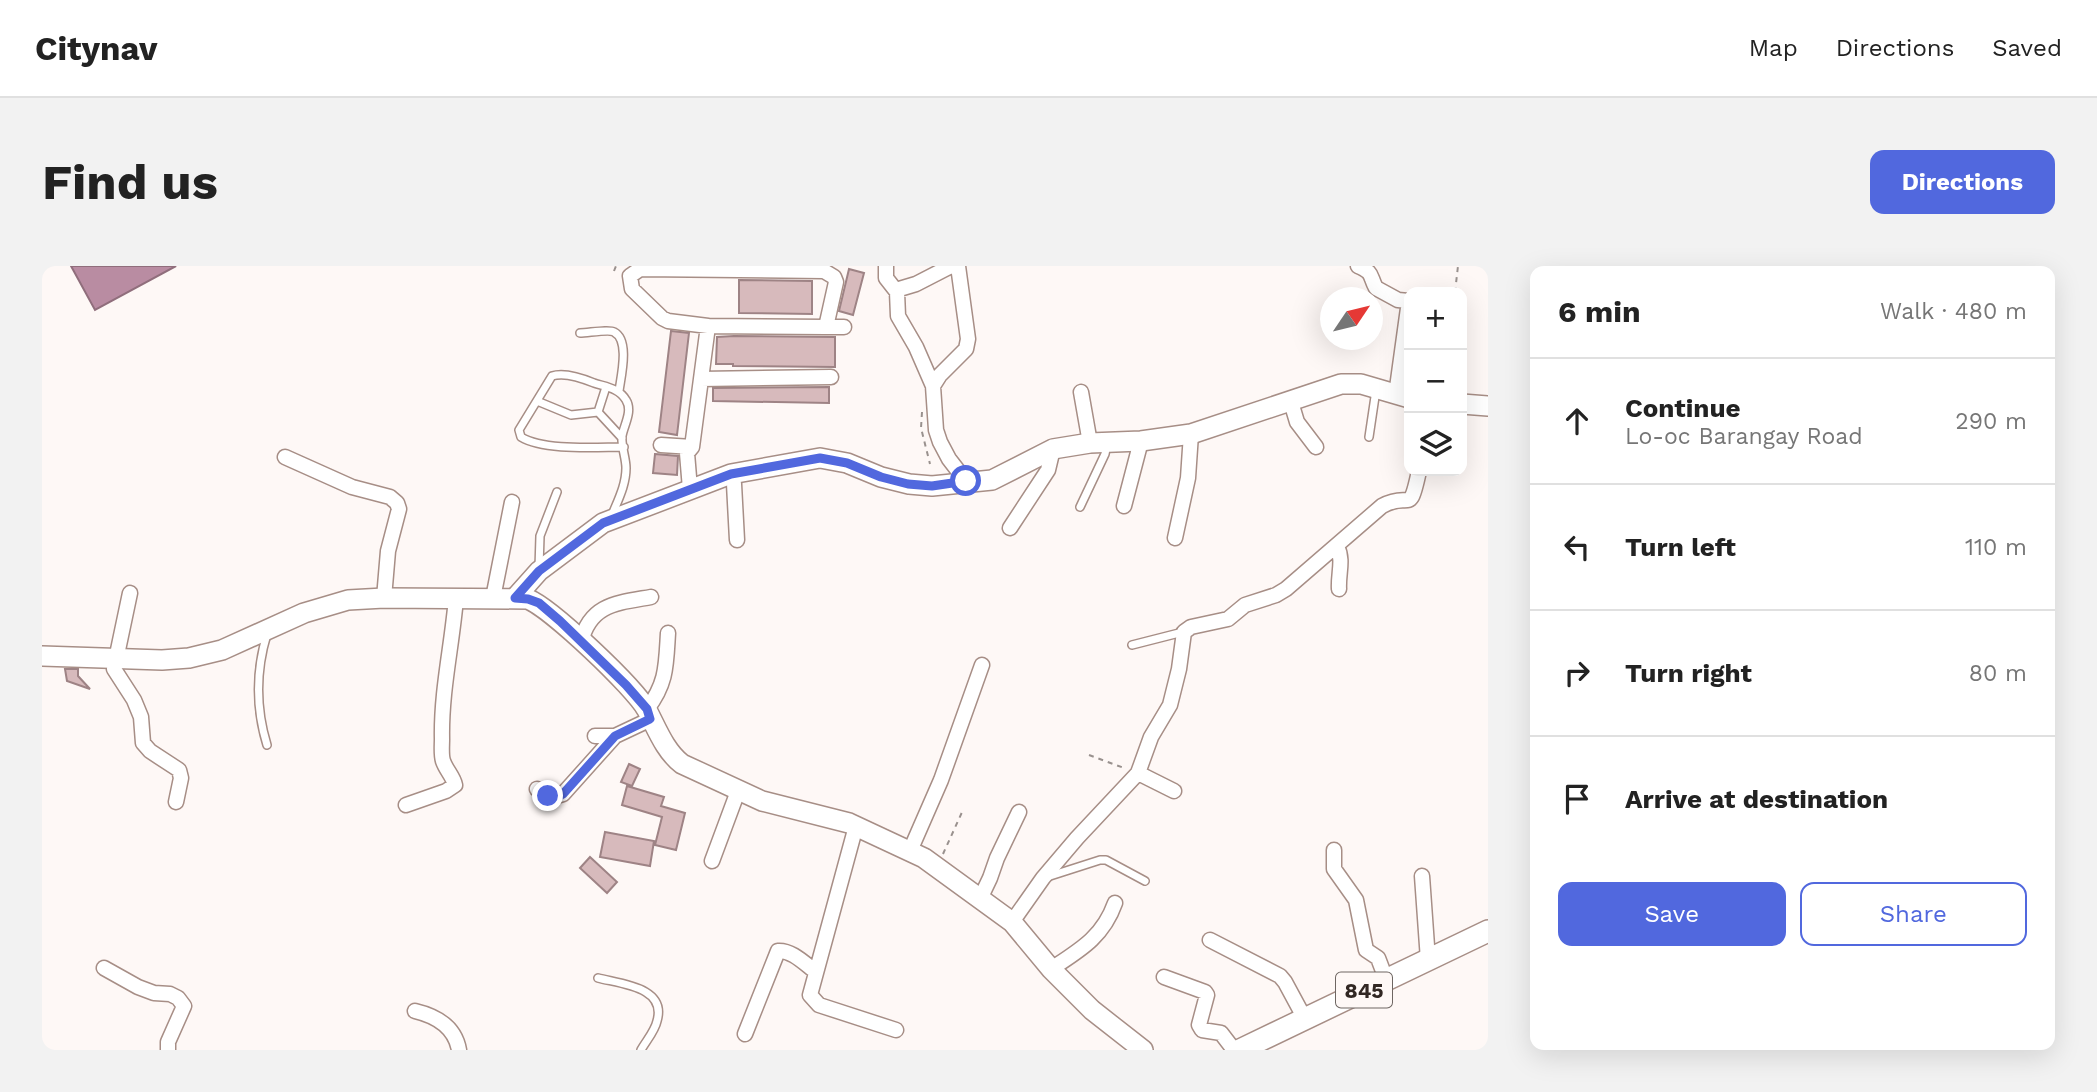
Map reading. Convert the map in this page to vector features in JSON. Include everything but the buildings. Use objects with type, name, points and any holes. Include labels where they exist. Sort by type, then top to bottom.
[{"type":"main road","name":"845","points":[[1240,1050],[1488,931]]},
{"type":"street","points":[[886,266],[886,278],[896,290],[898,316],[916,347],[933,386],[936,430],[940,442],[966,481]]},
{"type":"street","points":[[896,290],[916,284],[951,266]]},
{"type":"street","points":[[933,386],[966,349],[968,339],[958,266]]},
{"type":"street","points":[[515,598],[539,571],[603,523],[690,480],[820,458],[847,463],[881,477],[908,484],[932,486],[992,480],[1053,449],[1191,434],[1341,383],[1361,384],[1402,397],[1409,301],[1398,300],[1376,288],[1372,274],[1358,266]]},
{"type":"street","points":[[826,327],[836,282],[834,277],[824,271],[640,269],[630,276],[632,289],[662,318],[708,326],[826,327],[844,327]]},
{"type":"street","points":[[690,480],[695,463],[696,454],[692,447],[708,326]]},
{"type":"street","points":[[701,379],[831,377]]},
{"type":"street","points":[[1081,391],[1098,443]]},
{"type":"street","points":[[1291,402],[1297,422],[1316,447]]},
{"type":"street","points":[[1467,404],[1488,406]]},
{"type":"street","points":[[1175,538],[1188,478],[1191,434]]},
{"type":"street","points":[[1125,506],[1142,441]]},
{"type":"street","points":[[660,445],[692,447]]},
{"type":"street","points":[[1010,528],[1048,470],[1053,449]]},
{"type":"street","points":[[285,457],[352,487],[390,497],[397,503],[399,509],[388,551],[384,598]]},
{"type":"street","points":[[731,474],[737,540]]},
{"type":"street","points":[[1012,922],[1043,878],[1077,838],[1138,774],[1151,737],[1170,705],[1184,632],[1191,627],[1228,619],[1245,605],[1286,589],[1382,506],[1390,502],[1409,501],[1413,497],[1418,476]]},
{"type":"street","points":[[493,598],[512,502]]},
{"type":"street","points":[[1336,546],[1342,563],[1338,578],[1339,589]]},
{"type":"street","points":[[131,593],[114,669],[134,700],[141,718],[143,743],[150,751],[179,770],[181,778],[176,802]]},
{"type":"street","points":[[581,642],[590,619],[604,608],[651,597]]},
{"type":"street","points":[[406,805],[446,791],[455,785],[443,760],[442,724],[445,672],[456,598]]},
{"type":"street","points":[[42,656],[115,660],[189,658],[222,650],[304,613],[348,600],[528,599],[539,603],[626,685],[649,714],[674,758],[682,764],[762,801],[856,826],[937,867],[1012,922],[1051,969],[1092,1010],[1143,1050]]},
{"type":"street","points":[[537,789],[553,797],[563,794],[615,736],[649,714],[659,693],[666,665],[668,633]]},
{"type":"street","points":[[910,851],[941,780],[982,665]]},
{"type":"street","points":[[595,736],[615,736]]},
{"type":"street","points":[[1138,774],[1174,791]]},
{"type":"street","points":[[712,861],[738,791]]},
{"type":"street","points":[[979,898],[1018,812]]},
{"type":"street","points":[[856,826],[810,995],[819,1005],[897,1030]]},
{"type":"street","points":[[1334,850],[1333,862],[1337,874],[1356,900],[1366,950],[1378,958],[1387,979]]},
{"type":"street","points":[[1422,876],[1428,960]]},
{"type":"street","points":[[1051,969],[1090,943],[1111,914],[1115,903]]},
{"type":"street","points":[[1210,940],[1280,976],[1305,1019]]},
{"type":"street","points":[[745,1034],[778,951],[788,952],[816,972]]},
{"type":"street","points":[[104,968],[138,987],[154,993],[170,993],[178,998],[184,1006],[168,1042],[168,1050]]},
{"type":"street","points":[[1164,977],[1208,995],[1199,1025],[1202,1030],[1222,1033],[1234,1050]]},
{"type":"street","points":[[415,1011],[429,1014],[443,1023],[455,1036],[459,1050]]},
{"type":"lane","points":[[580,333],[608,330],[621,339],[623,351],[619,391]]},
{"type":"lane","points":[[610,519],[626,476],[624,447],[622,438],[629,408],[628,402],[619,391],[583,378],[557,374],[547,382],[519,430],[521,437],[528,442],[569,447],[624,447]]},
{"type":"lane","points":[[598,412],[606,387]]},
{"type":"lane","points":[[1368,437],[1376,389]]},
{"type":"lane","points":[[537,401],[571,415],[598,412]]},
{"type":"lane","points":[[598,412],[622,438]]},
{"type":"lane","points":[[1080,507],[1105,454],[1098,443]]},
{"type":"lane","points":[[539,571],[540,536],[557,492]]},
{"type":"lane","points":[[267,745],[261,726],[259,700],[260,661],[268,630]]},
{"type":"lane","points":[[1132,646],[1184,632]]},
{"type":"lane","points":[[1043,878],[1105,860],[1145,881]]},
{"type":"lane","points":[[598,978],[652,995],[657,1004],[657,1022],[641,1050]]},
{"type":"path","points":[[614,271],[616,266]]},
{"type":"path","points":[[1456,287],[1458,266]]},
{"type":"path","points":[[1089,755],[1138,774]]},
{"type":"path","points":[[937,867],[963,810]]},
{"type":"shaded area","points":[[71,266],[176,266],[95,310]]},
{"type":"route","points":[[548,796],[557,797],[563,794],[615,736],[650,719],[647,709],[626,685],[560,621],[539,603],[515,598],[539,571],[603,523],[731,474],[820,458],[847,463],[881,477],[908,484],[932,486],[966,481]]}]
